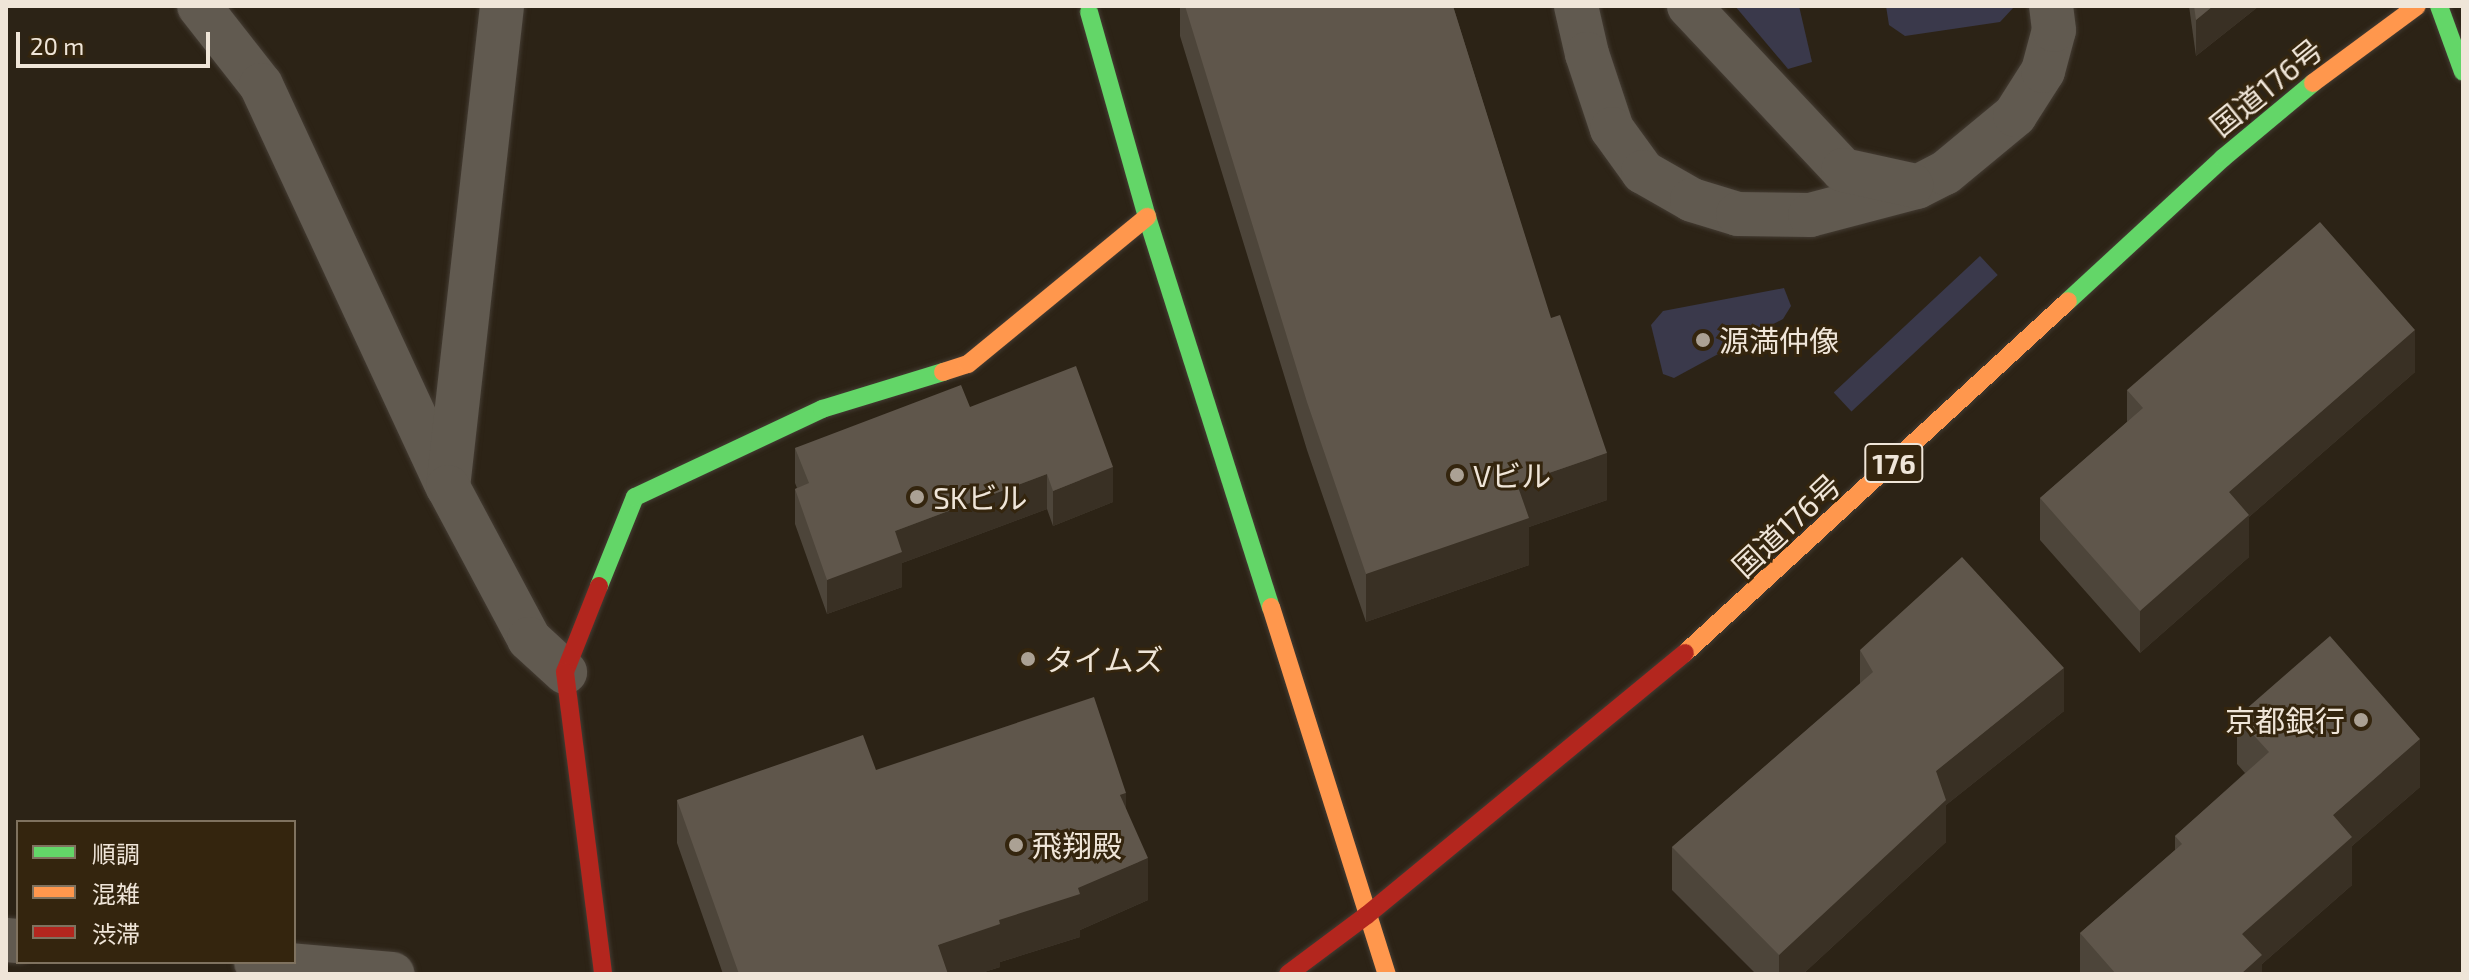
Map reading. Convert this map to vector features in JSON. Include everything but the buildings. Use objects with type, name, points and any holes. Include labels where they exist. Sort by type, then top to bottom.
[{"type":"main road","name":"国道176号","points":[[1288,974],[1367,915],[1720,624],[2223,158],[2331,68],[2417,6]]},
{"type":"main road","points":[[2439,6],[2463,72]]},
{"type":"main road","points":[[1089,9],[1147,217],[1387,974]]},
{"type":"main road","points":[[603,974],[565,672],[635,497],[822,409],[968,364],[1147,217]]},
{"type":"street","points":[[199,6],[261,85],[448,487],[529,639],[565,672]]},
{"type":"street","points":[[448,487],[502,6]]},
{"type":"street","points":[[1576,6],[1587,54],[1612,129],[1643,172],[1692,200],[1738,214],[1810,215],[1917,187],[1945,173],[2015,115],[2043,71],[2054,30],[2051,6]]},
{"type":"street","points":[[1689,6],[1843,170],[1917,187]]},
{"type":"street","points":[[279,964],[392,974]]},
{"type":"shaded area","points":[[1735,6],[1799,6],[1812,62],[1788,69]]},
{"type":"shaded area","points":[[1886,6],[2014,7],[2000,22],[1905,36],[1889,25]]},
{"type":"shaded area","points":[[1980,256],[1998,275],[1851,411],[1834,392]]},
{"type":"shaded area","points":[[1784,288],[1791,306],[1783,319],[1674,378],[1663,374],[1651,325],[1663,311]]},
{"type":"traffic: fast","points":[[2439,6],[2463,72]]},
{"type":"traffic: fast","points":[[1089,12],[1147,217],[1271,607]]},
{"type":"traffic: fast","points":[[2068,301],[2223,158],[2313,83]]},
{"type":"traffic: fast","points":[[599,586],[635,497],[822,409],[943,372]]},
{"type":"traffic: slow","points":[[2313,83],[2417,6]]},
{"type":"traffic: slow","points":[[943,372],[968,364],[1147,217]]},
{"type":"traffic: slow","points":[[1685,653],[2068,301]]},
{"type":"traffic: slow","points":[[1271,607],[1387,974]]},
{"type":"traffic: jam","points":[[599,586],[565,672],[603,974]]},
{"type":"traffic: jam","points":[[1288,974],[1367,915],[1685,653]]},
{"type":"place","name":"源満仲像","points":[[1703,340]]},
{"type":"place","name":"Vビル","points":[[1457,475]]},
{"type":"place","name":"SKビル","points":[[917,497]]},
{"type":"place","name":"タイムズ","points":[[1028,659]]},
{"type":"place","name":"京都銀行","points":[[2361,720]]},
{"type":"place","name":"飛翔殿","points":[[1016,845]]}]
